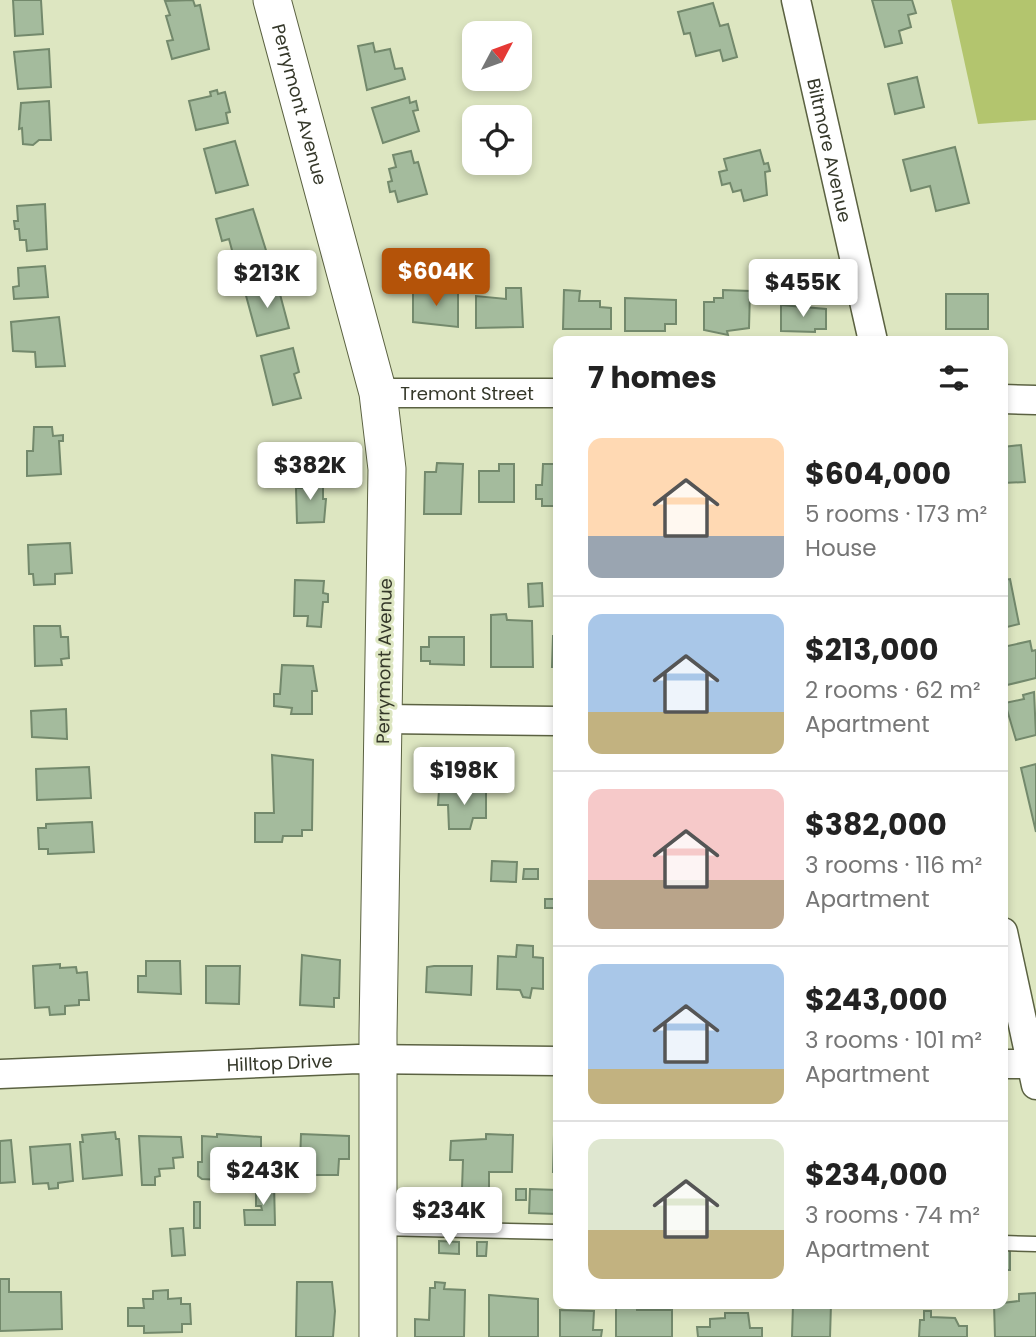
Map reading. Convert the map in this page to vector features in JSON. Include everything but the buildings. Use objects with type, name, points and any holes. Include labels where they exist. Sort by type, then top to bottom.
[{"type":"street","name":"Perrymont Avenue","points":[[272,0],[378,393],[387,469],[378,1060],[378,1337]]},
{"type":"street","name":"Biltmore Avenue","points":[[796,0],[872,336]]},
{"type":"street","name":"Tremont Street","points":[[378,393],[553,393]]},
{"type":"street","points":[[1008,399],[1036,400]]},
{"type":"street","points":[[383,719],[553,721]]},
{"type":"street","points":[[1008,955],[1034,1075]]},
{"type":"street","name":"Hilltop Drive","points":[[0,1069],[358,1059],[553,1061]]},
{"type":"street","points":[[1008,1066],[1034,1075]]},
{"type":"lane","points":[[378,1228],[553,1233]]},
{"type":"lane","points":[[1008,1243],[1036,1244]]},
{"type":"green space","points":[[951,0],[1036,0],[1036,120],[978,124]]}]
